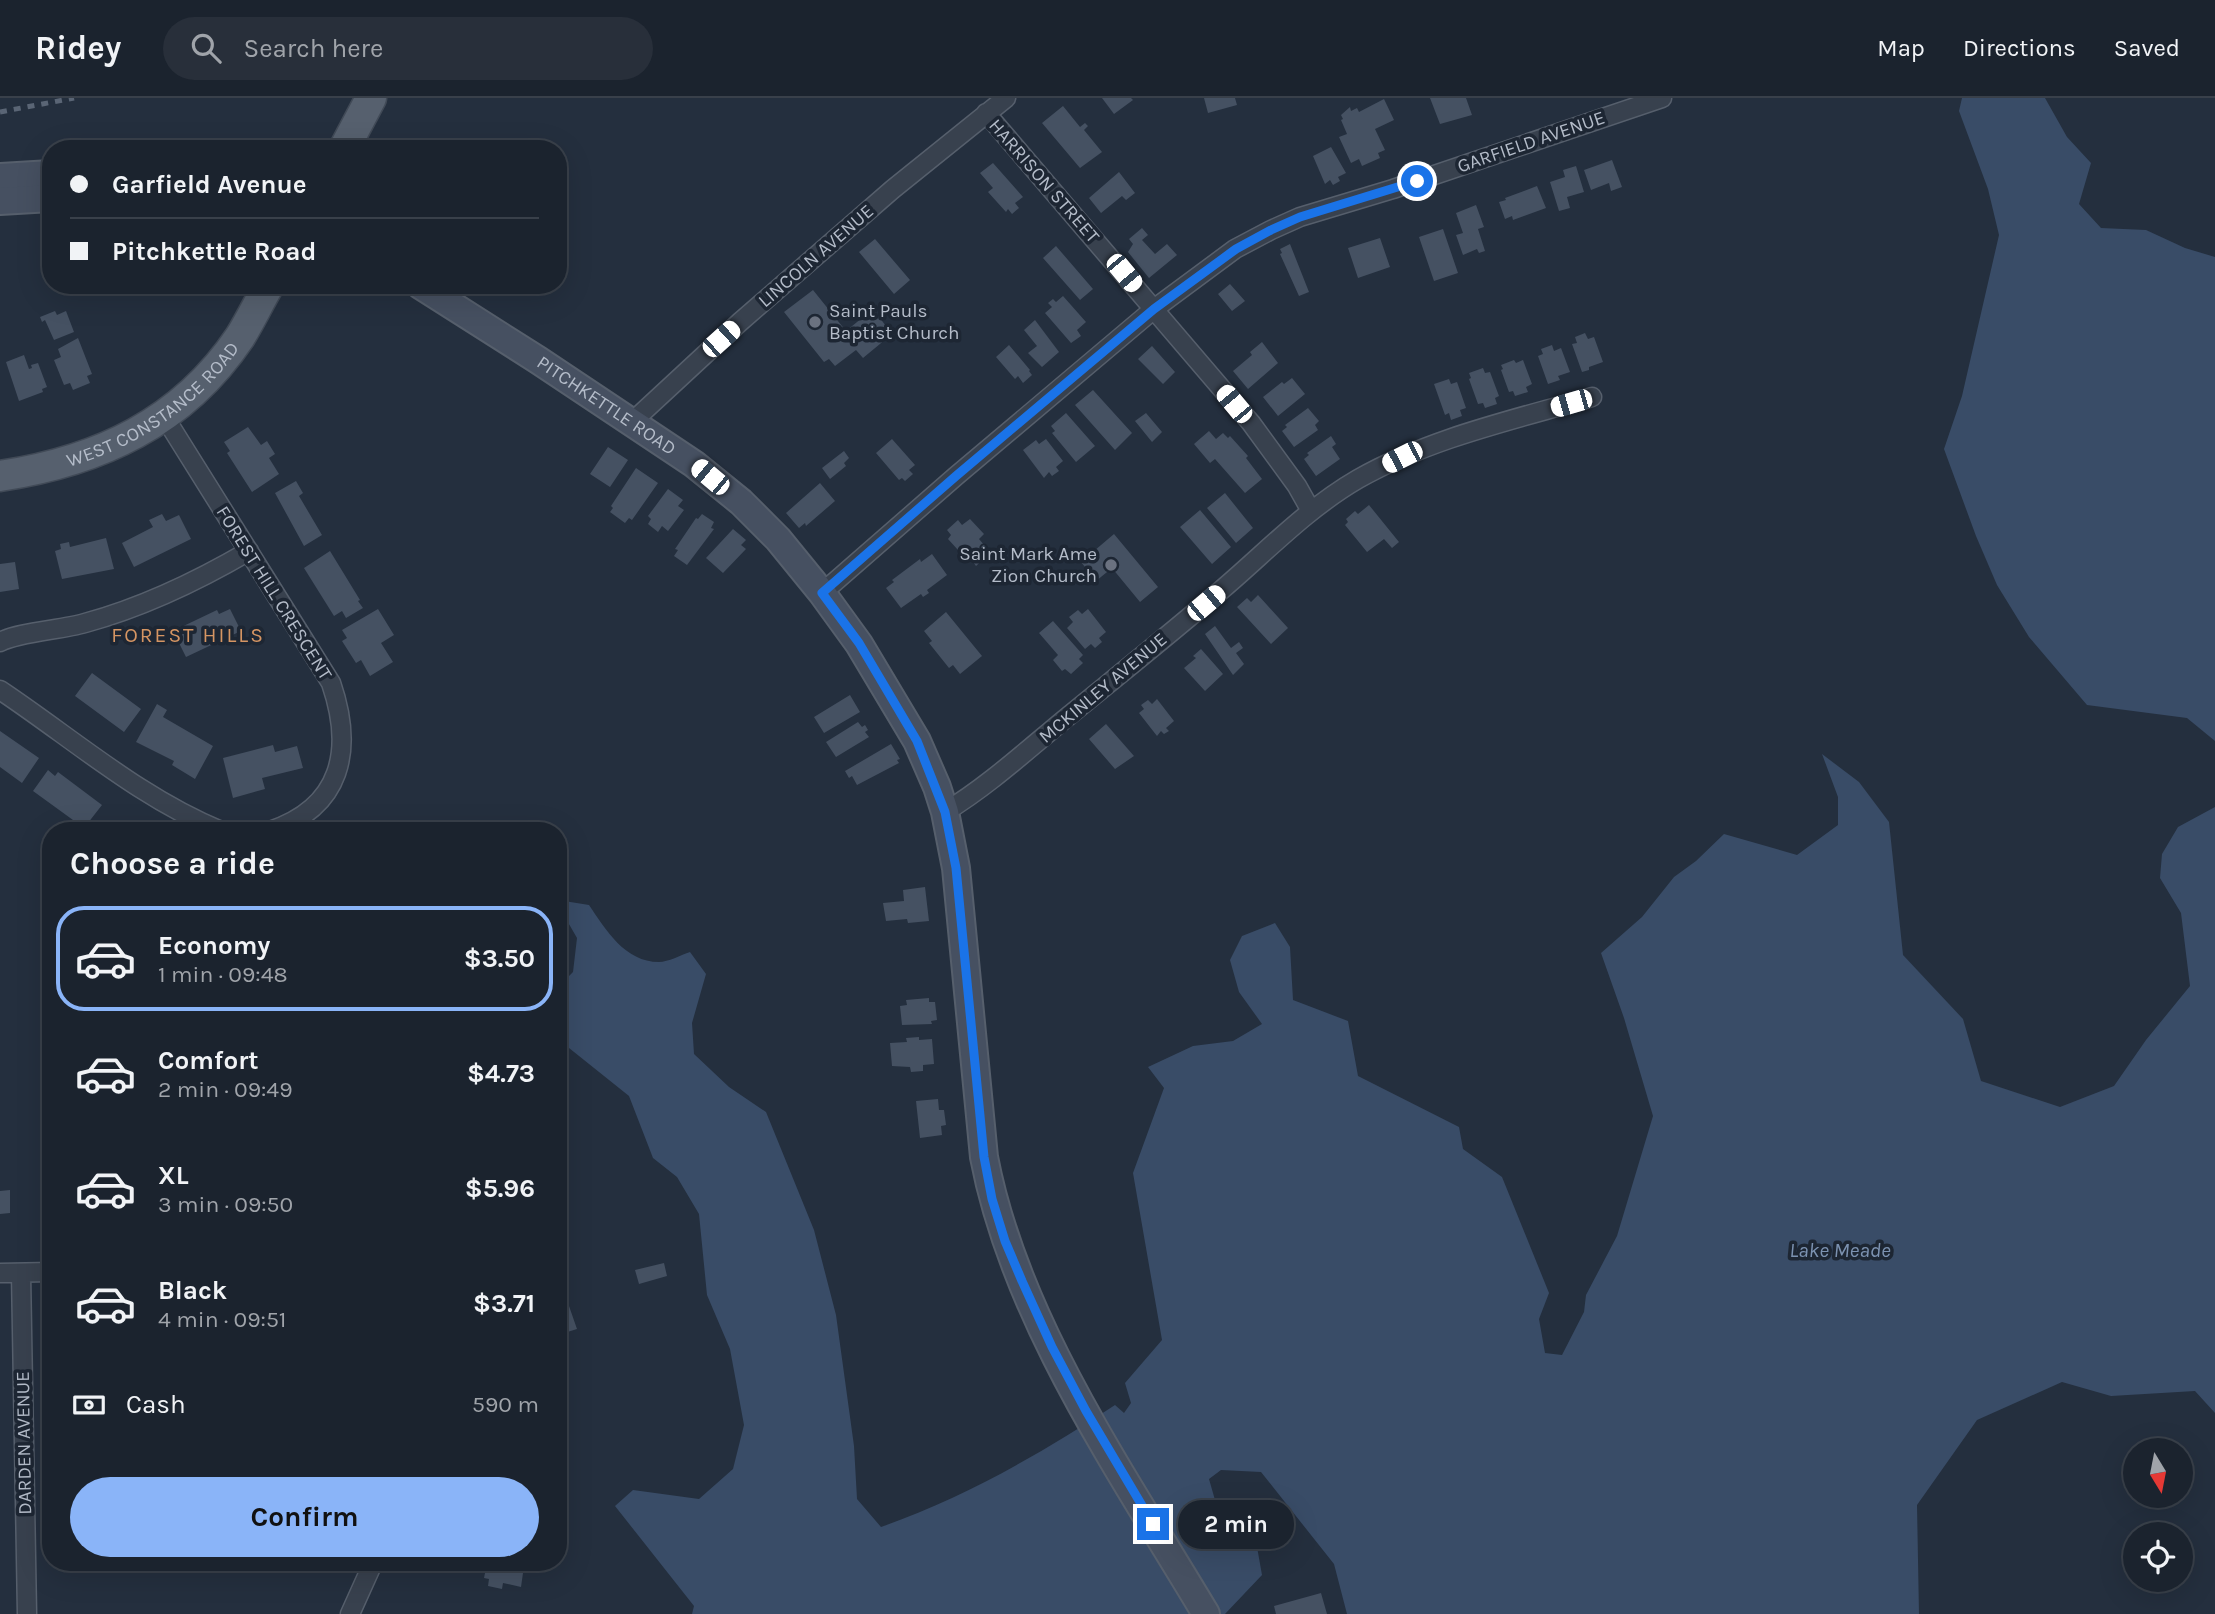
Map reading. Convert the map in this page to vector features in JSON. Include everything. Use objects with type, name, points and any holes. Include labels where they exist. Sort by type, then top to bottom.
[{"type":"main road","points":[[349,140],[371,98]]},
{"type":"main road","points":[[0,177],[42,175]]},
{"type":"main road","points":[[0,201],[42,199]]},
{"type":"main road","name":"WEST CONSTANCE ROAD","points":[[0,476],[62,464],[100,451],[136,434],[164,416],[214,370],[240,337],[264,294]]},
{"type":"main road","name":"PITCHKETTLE ROAD","points":[[434,294],[632,422],[694,464],[741,502],[778,538],[859,643],[917,741],[945,812],[956,868],[984,1157],[992,1199],[1005,1241],[1052,1347],[1086,1411],[1206,1614]]},
{"type":"street","name":"LINCOLN AVENUE","points":[[632,422],[740,322],[893,189],[1006,98]]},
{"type":"street","name":"GARFIELD AVENUE","points":[[822,593],[1154,309],[1236,249],[1290,221],[1662,98]]},
{"type":"street","name":"HARRISON STREET","points":[[986,113],[1251,423],[1297,486],[1311,511]]},
{"type":"street","name":"MCKINLEY AVENUE","points":[[945,812],[963,801],[1044,737],[1226,586],[1311,511],[1357,480],[1402,457],[1450,438],[1592,397]]},
{"type":"street","name":"FOREST HILL CRESCENT","points":[[164,416],[331,683],[339,706],[341,755],[335,779],[321,801],[294,822]]},
{"type":"street","points":[[0,642],[120,614],[180,589],[249,551]]},
{"type":"street","points":[[0,690],[143,789],[200,822]]},
{"type":"street","points":[[0,1273],[42,1272]]},
{"type":"street","name":"DARDEN AVENUE","points":[[21,1273],[27,1614]]},
{"type":"street","points":[[350,1614],[369,1571]]},
{"type":"lane","points":[[303,816],[307,822]]},
{"type":"water","points":[[1962,98],[2045,98],[2067,137],[2091,163],[2079,204],[2101,228],[2146,230],[2185,248],[2215,257],[2215,741],[2187,718],[2087,705],[2029,637],[1997,585],[1976,536],[1944,449],[1962,396],[1999,235],[1988,189],[1959,111]]},
{"type":"water","name":"Lake Meade","points":[[1822,754],[1859,782],[1889,822],[1903,955],[1963,1019],[1981,1081],[2060,1107],[2114,1086],[2146,1040],[2190,986],[2181,913],[2160,878],[2162,854],[2178,827],[2215,807],[2215,1413],[2195,1391],[2111,1396],[2062,1382],[1977,1420],[1917,1505],[1919,1614],[1347,1614],[1334,1564],[1261,1472],[1221,1470],[1209,1479],[1215,1500],[1254,1530],[1262,1575],[1225,1614],[692,1614],[694,1606],[615,1506],[633,1490],[699,1499],[733,1469],[744,1425],[730,1349],[707,1295],[699,1214],[677,1177],[653,1158],[629,1096],[567,1048],[567,978],[573,972],[577,938],[567,921],[567,901],[589,905],[618,943],[636,957],[659,962],[690,952],[706,974],[692,1023],[694,1054],[729,1087],[766,1112],[814,1230],[836,1315],[854,1446],[857,1499],[881,1527],[972,1488],[1031,1457],[1115,1405],[1124,1413],[1131,1403],[1125,1383],[1162,1340],[1133,1173],[1164,1088],[1148,1067],[1193,1046],[1233,1041],[1262,1024],[1239,992],[1230,960],[1242,936],[1275,923],[1290,947],[1293,1000],[1348,1021],[1358,1076],[1459,1127],[1463,1149],[1502,1177],[1549,1293],[1539,1319],[1545,1353],[1562,1355],[1584,1312],[1586,1295],[1617,1236],[1653,1116],[1624,1018],[1601,953],[1642,917],[1674,877],[1696,861],[1724,834],[1797,855],[1838,825],[1838,797]]},
{"type":"building","points":[[1102,98],[1131,98],[1133,100],[1114,114]]},
{"type":"building","points":[[1204,98],[1235,98],[1237,105],[1208,113]]},
{"type":"building","points":[[1430,98],[1466,98],[1472,115],[1440,124]]},
{"type":"building","points":[[1384,99],[1394,120],[1375,129],[1385,150],[1378,153],[1380,158],[1362,166],[1359,159],[1351,163],[1339,137],[1347,134],[1341,115],[1350,107],[1351,111],[1357,108],[1359,112]]},
{"type":"building","points":[[1063,106],[1080,127],[1085,123],[1088,126],[1084,130],[1102,152],[1080,168],[1042,123]]},
{"type":"building","points":[[1331,147],[1346,173],[1338,177],[1340,181],[1333,185],[1330,180],[1325,184],[1313,156]]},
{"type":"building","points":[[1612,160],[1622,187],[1611,191],[1609,183],[1591,190],[1584,170]]},
{"type":"building","points":[[993,163],[1023,197],[1015,203],[1019,208],[1012,214],[1008,209],[1006,212],[988,192],[993,188],[980,173]]},
{"type":"building","points":[[1576,166],[1584,192],[1567,197],[1570,208],[1559,211],[1550,182],[1565,177],[1563,170]]},
{"type":"building","points":[[1119,172],[1135,193],[1126,200],[1122,196],[1101,213],[1089,198]]},
{"type":"building","points":[[1537,186],[1546,208],[1513,220],[1512,216],[1505,219],[1499,202]]},
{"type":"building","points":[[1476,205],[1484,227],[1478,229],[1485,251],[1479,253],[1477,249],[1463,255],[1456,235],[1463,233],[1456,213]]},
{"type":"building","points":[[1142,228],[1148,235],[1142,240],[1155,254],[1167,244],[1177,255],[1149,278],[1128,252],[1133,244],[1129,239]]},
{"type":"building","points":[[1443,229],[1458,273],[1434,281],[1419,237]]},
{"type":"building","points":[[1380,238],[1390,267],[1358,278],[1348,248]]},
{"type":"building","points":[[875,239],[910,280],[894,294],[859,252]]},
{"type":"building","points":[[1290,244],[1309,292],[1299,296],[1280,254],[1280,249]]},
{"type":"building","points":[[1056,246],[1093,289],[1080,300],[1043,258]]},
{"type":"building","points":[[1230,284],[1245,301],[1232,311],[1218,294]]},
{"type":"building","name":"Saint Pauls Baptist Church","points":[[813,290],[846,331],[873,309],[892,334],[863,358],[856,350],[835,366],[829,359],[824,362],[784,312]]},
{"type":"building","points":[[1063,296],[1086,322],[1077,330],[1081,336],[1071,343],[1045,313],[1052,307],[1048,303],[1053,299],[1056,302]]},
{"type":"building","points":[[55,311],[57,315],[66,311],[74,332],[54,340],[45,320],[42,322],[40,317]]},
{"type":"building","points":[[1035,320],[1059,352],[1042,367],[1028,353],[1037,346],[1024,330]]},
{"type":"building","points":[[1585,333],[1588,339],[1594,337],[1603,362],[1582,372],[1572,344],[1577,343],[1575,337]]},
{"type":"building","points":[[78,338],[92,374],[87,376],[90,383],[73,390],[70,383],[64,385],[54,360],[61,357],[58,349]]},
{"type":"building","points":[[1262,342],[1278,363],[1248,389],[1233,371],[1252,355],[1250,352]]},
{"type":"building","points":[[1009,345],[1032,375],[1023,383],[1018,376],[1015,379],[996,357]]},
{"type":"building","points":[[1552,345],[1554,351],[1561,348],[1570,372],[1558,376],[1560,380],[1548,384],[1538,356],[1543,354],[1541,349]]},
{"type":"building","points":[[1152,346],[1175,372],[1163,384],[1138,359]]},
{"type":"building","points":[[24,355],[29,369],[32,368],[31,365],[38,363],[47,387],[42,389],[43,392],[19,401],[6,362]]},
{"type":"building","points":[[1514,360],[1516,363],[1523,360],[1532,384],[1526,387],[1528,392],[1515,396],[1513,391],[1509,392],[1501,370],[1501,365]]},
{"type":"building","points":[[1483,368],[1485,373],[1490,372],[1499,396],[1495,398],[1497,404],[1485,408],[1483,403],[1478,404],[1469,379],[1469,373]]},
{"type":"building","points":[[1292,378],[1305,394],[1278,416],[1263,397],[1282,382],[1284,384]]},
{"type":"building","points":[[1449,379],[1451,384],[1457,382],[1466,408],[1460,410],[1462,416],[1451,420],[1449,413],[1445,415],[1434,384]]},
{"type":"building","points":[[1093,390],[1132,433],[1115,450],[1075,405]]},
{"type":"building","points":[[1308,408],[1319,421],[1315,425],[1318,430],[1294,447],[1282,431],[1287,427],[1285,425]]},
{"type":"building","points":[[1066,413],[1095,446],[1076,462],[1052,433],[1055,431],[1051,426]]},
{"type":"building","points":[[1146,413],[1162,432],[1152,442],[1135,421]]},
{"type":"building","points":[[248,427],[261,445],[267,441],[275,454],[269,458],[279,474],[252,492],[227,453],[230,451],[224,442]]},
{"type":"building","points":[[1209,431],[1216,439],[1223,433],[1228,438],[1230,436],[1248,456],[1246,458],[1262,479],[1245,493],[1215,459],[1210,463],[1194,444]]},
{"type":"building","points":[[1331,436],[1336,444],[1332,447],[1340,459],[1316,476],[1304,459],[1309,455],[1307,453]]},
{"type":"building","points":[[892,439],[915,465],[909,470],[913,474],[905,481],[902,478],[899,480],[876,453]]},
{"type":"building","points":[[1046,439],[1063,461],[1056,467],[1059,471],[1052,476],[1049,472],[1044,478],[1023,450],[1036,440],[1039,444]]},
{"type":"building","points":[[608,447],[628,460],[610,487],[590,474]]},
{"type":"building","points":[[844,451],[849,458],[844,463],[846,466],[830,479],[822,468]]},
{"type":"building","points":[[636,468],[658,483],[632,520],[629,518],[625,523],[610,512],[613,508],[611,506]]},
{"type":"building","points":[[296,481],[303,493],[299,496],[322,535],[304,546],[275,493]]},
{"type":"building","points":[[820,483],[835,501],[806,526],[805,523],[799,528],[786,513]]},
{"type":"building","points":[[668,489],[683,500],[678,506],[684,510],[668,531],[662,526],[658,532],[648,524],[651,519],[648,516]]},
{"type":"building","points":[[1225,493],[1253,528],[1236,543],[1207,508]]},
{"type":"building","points":[[1369,505],[1399,542],[1392,548],[1384,539],[1367,552],[1345,525],[1348,522],[1346,519],[1355,511],[1358,514]]},
{"type":"building","points":[[1200,510],[1231,547],[1212,564],[1180,527]]},
{"type":"building","points":[[162,514],[166,521],[179,515],[191,539],[134,567],[122,543],[153,527],[149,520]]},
{"type":"building","points":[[702,514],[714,522],[711,528],[714,529],[687,565],[674,556],[678,550],[675,549],[696,518]]},
{"type":"building","points":[[970,519],[984,534],[979,539],[985,546],[982,549],[988,555],[976,566],[948,539],[951,535],[947,530],[958,520],[962,525]]},
{"type":"building","points":[[733,529],[746,540],[741,545],[746,549],[723,573],[706,558]]},
{"type":"building","name":"Saint Mark Ame Zion Church","points":[[1114,534],[1158,587],[1140,602],[1112,568],[1096,581],[1081,562]]},
{"type":"building","points":[[106,538],[114,569],[62,579],[55,551],[61,549],[60,544],[69,542],[70,547]]},
{"type":"building","points":[[330,551],[363,608],[346,618],[342,611],[334,616],[304,568]]},
{"type":"building","points":[[932,554],[947,575],[927,590],[929,593],[923,597],[921,594],[901,608],[886,588],[894,582],[892,580],[920,559],[921,562]]},
{"type":"building","points":[[15,562],[19,589],[0,592],[0,564]]},
{"type":"building","points":[[1258,595],[1288,628],[1271,644],[1237,607],[1247,598],[1251,602]]},
{"type":"building","points":[[230,609],[241,631],[186,657],[173,631],[217,610],[219,614]]},
{"type":"building","points":[[378,609],[394,635],[381,643],[393,662],[370,676],[361,660],[356,663],[342,641],[347,638],[342,630]]},
{"type":"building","points":[[1088,609],[1106,632],[1099,638],[1102,642],[1095,648],[1091,644],[1085,649],[1067,628],[1073,622],[1069,617],[1078,610],[1082,614]]},
{"type":"building","points":[[946,612],[982,656],[960,674],[953,665],[949,668],[929,643],[932,641],[924,631]]},
{"type":"building","points":[[1053,621],[1083,655],[1079,659],[1083,663],[1071,674],[1065,669],[1062,671],[1053,660],[1058,655],[1039,633]]},
{"type":"building","points":[[1215,626],[1231,648],[1239,642],[1243,648],[1236,653],[1244,664],[1233,675],[1205,634]]},
{"type":"building","points":[[1201,649],[1223,674],[1205,691],[1184,668],[1196,658],[1193,656]]},
{"type":"building","points":[[92,673],[141,709],[124,732],[75,696]]},
{"type":"building","points":[[850,695],[860,712],[824,733],[814,717]]},
{"type":"building","points":[[1157,699],[1174,721],[1166,728],[1169,731],[1164,734],[1161,731],[1157,736],[1139,713],[1144,709],[1141,705],[1148,700],[1152,704]]},
{"type":"building","points":[[157,704],[167,710],[163,717],[213,746],[195,779],[172,765],[174,761],[136,742]]},
{"type":"building","points":[[858,722],[862,727],[865,725],[868,730],[865,732],[869,737],[836,757],[826,742]]},
{"type":"building","points":[[1106,724],[1134,756],[1115,769],[1089,739]]},
{"type":"building","points":[[0,731],[39,758],[22,783],[0,767]]},
{"type":"building","points":[[891,744],[900,759],[897,760],[899,763],[857,785],[852,776],[849,778],[845,771]]},
{"type":"building","points":[[273,745],[275,752],[297,746],[303,768],[262,778],[265,789],[233,798],[223,758]]},
{"type":"building","points":[[48,770],[55,776],[58,772],[102,805],[89,822],[76,822],[33,791]]},
{"type":"building","points":[[925,887],[929,921],[886,921],[883,903],[904,901],[903,890]]},
{"type":"building","points":[[929,998],[929,1002],[935,1002],[937,1020],[931,1021],[932,1024],[902,1025],[900,1006],[907,1005],[906,1000]]},
{"type":"building","points":[[919,1037],[919,1040],[932,1039],[934,1064],[923,1065],[923,1071],[911,1072],[910,1067],[892,1066],[890,1043],[907,1042],[906,1038]]},
{"type":"building","points":[[938,1099],[939,1110],[944,1110],[946,1125],[941,1126],[942,1135],[920,1138],[916,1101]]},
{"type":"building","points":[[10,1190],[10,1213],[0,1214],[0,1191]]},
{"type":"building","points":[[664,1263],[667,1276],[639,1284],[635,1270]]},
{"type":"building","points":[[569,1306],[577,1329],[567,1332]]},
{"type":"building","points":[[485,1571],[523,1573],[521,1587],[503,1583],[502,1589],[488,1586],[489,1579],[484,1578]]},
{"type":"building","points":[[1321,1593],[1327,1614],[1276,1614],[1274,1606]]},
{"type":"railway","points":[[0,112],[74,98]]},
{"type":"place","name":"Saint Pauls Baptist Church","points":[[815,322]]},
{"type":"place","name":"Saint Mark Ame Zion Church","points":[[1111,565]]},
{"type":"district","name":"FOREST HILLS","points":[[188,635]]},
{"type":"route","points":[[1153,1524],[1086,1411],[1052,1347],[1005,1241],[992,1199],[984,1157],[956,868],[945,812],[917,741],[859,643],[822,593],[1154,309],[1236,249],[1300,217],[1417,181]]}]
